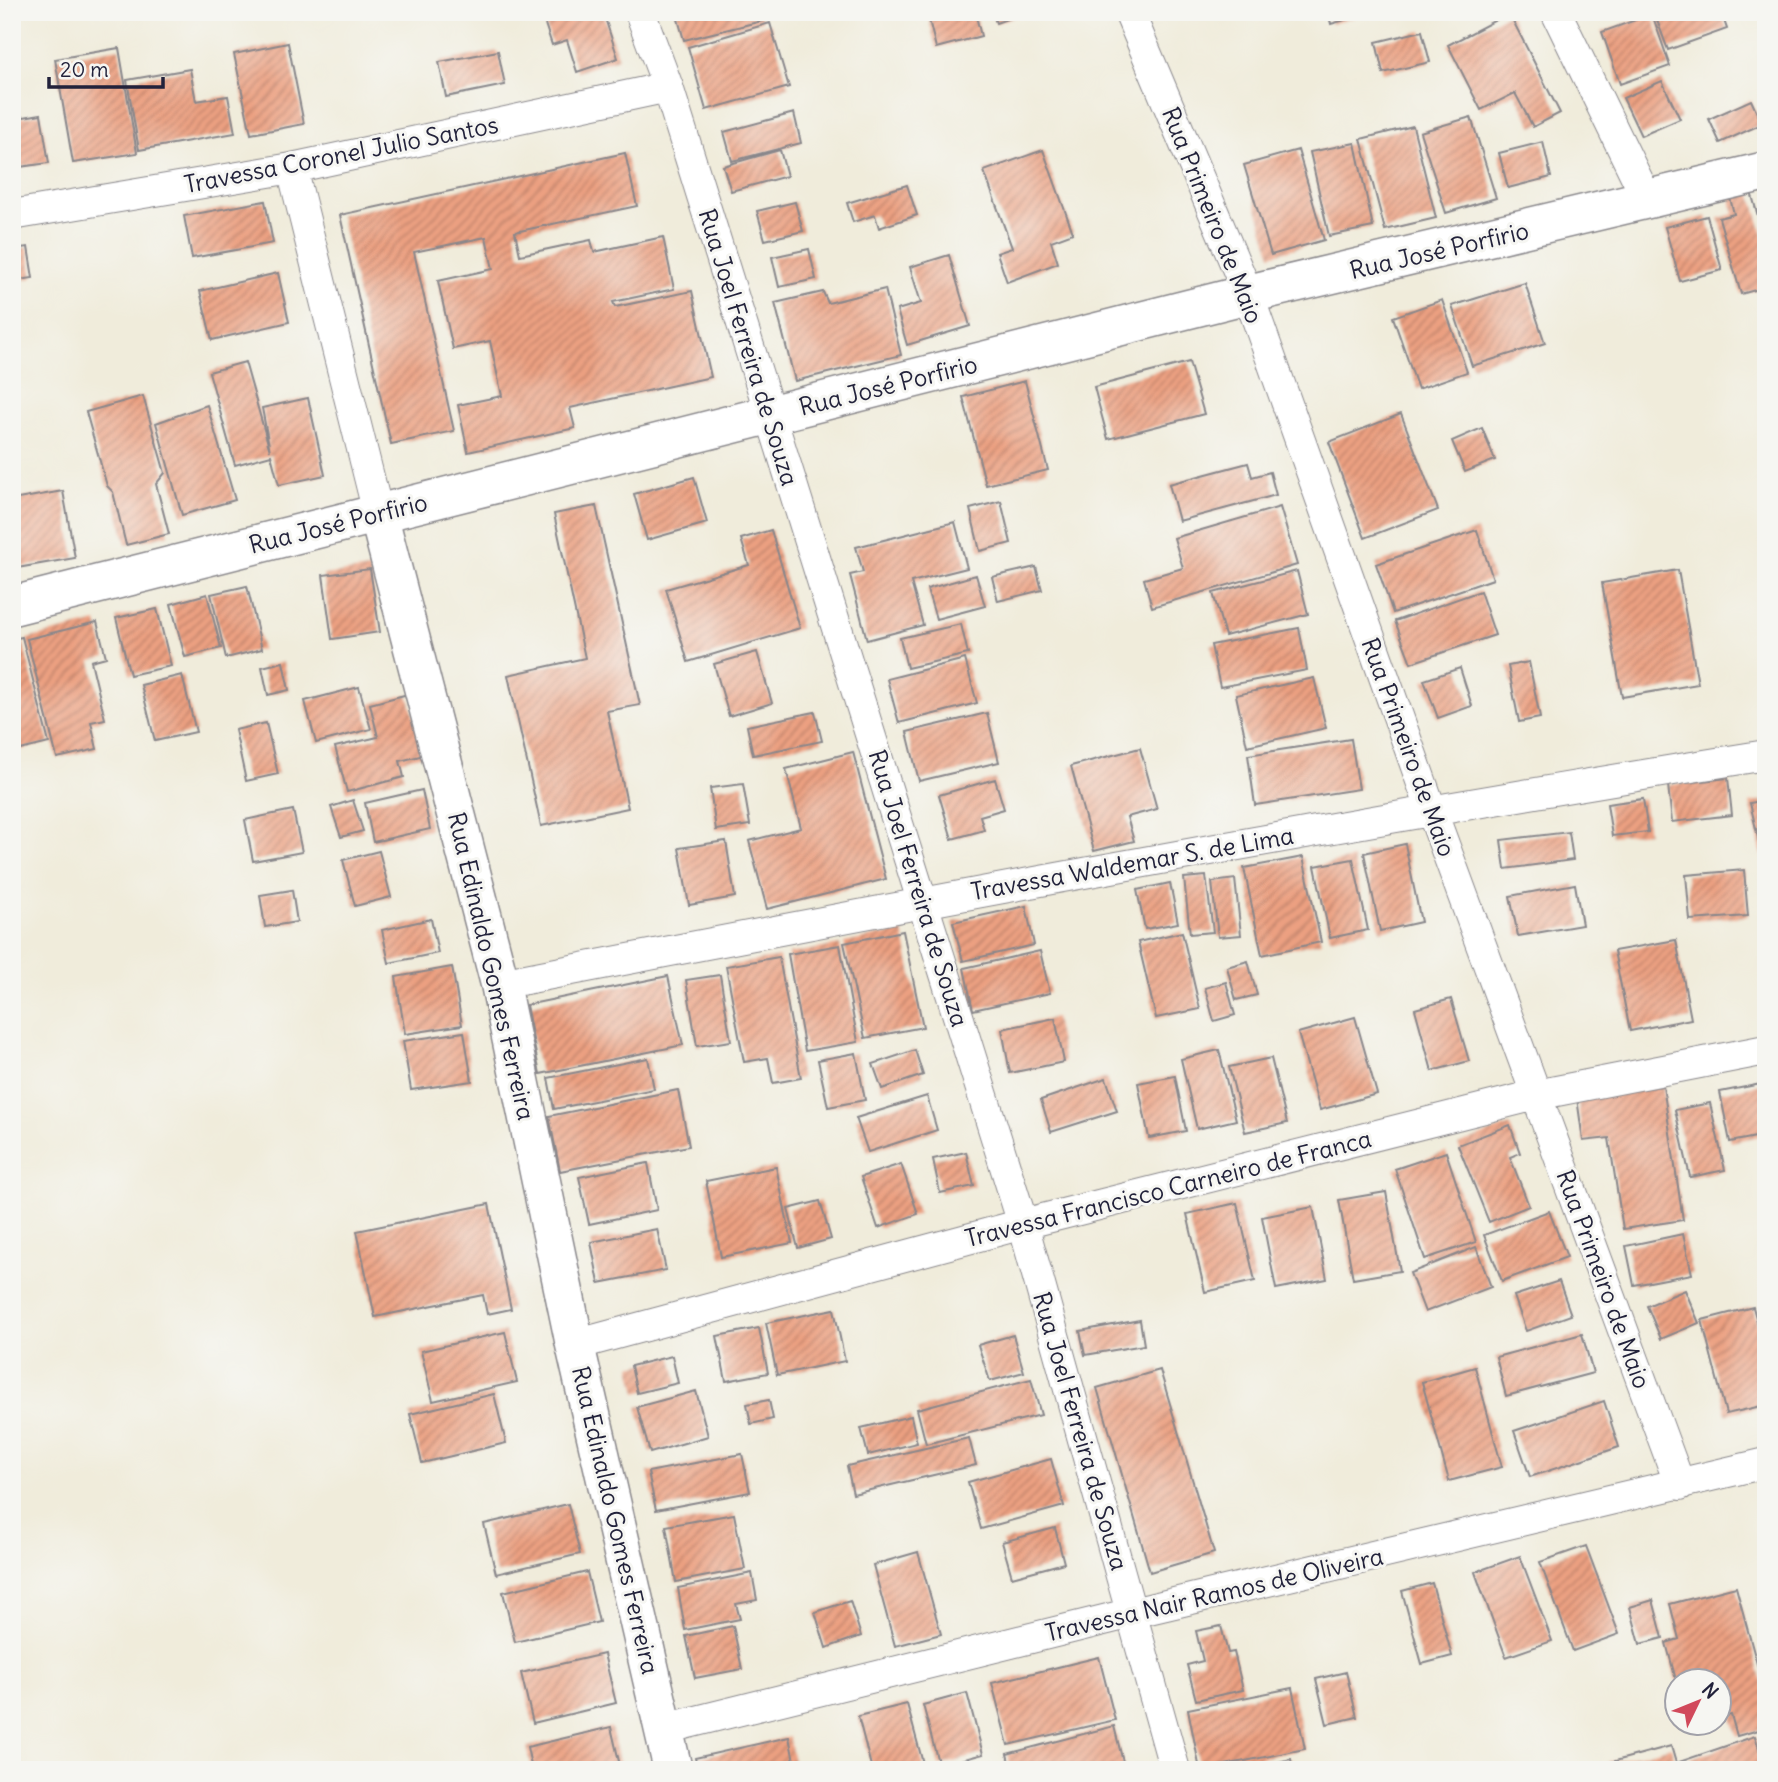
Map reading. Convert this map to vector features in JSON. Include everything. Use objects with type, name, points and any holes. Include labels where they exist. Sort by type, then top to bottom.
[{"type":"street","name":"Rua Joel Ferreira de Souza","points":[[640,12],[668,87],[1023,1224],[1175,1770]]},
{"type":"street","name":"Rua Primeiro de Maio","points":[[1129,12],[1248,294],[1431,809],[1680,1485]]},
{"type":"street","points":[[1556,12],[1648,201]]},
{"type":"street","name":"Travessa Coronel Julio Santos","points":[[12,215],[292,168],[668,87]]},
{"type":"street","name":"Rua Edinaldo Gomes Ferreira","points":[[292,168],[500,984],[575,1345],[673,1770]]},
{"type":"street","name":"Rua José Porfirio","points":[[12,606],[1248,294],[1766,172]]},
{"type":"street","name":"Travessa Waldemar S. de Lima","points":[[500,984],[924,901],[1431,809],[1766,755]]},
{"type":"street","name":"Travessa Francisco Carneiro de Franca","points":[[575,1345],[1023,1224],[1536,1095],[1766,1050]]},
{"type":"street","name":"Travessa Nair Ramos de Oliveira","points":[[664,1729],[1132,1613],[1766,1464]]},
{"type":"building","points":[[551,12],[603,12],[618,58],[577,72],[567,40],[552,45],[542,15]]},
{"type":"building","points":[[676,12],[760,12],[762,21],[684,40]]},
{"type":"building","points":[[927,12],[975,12],[981,36],[936,48]]},
{"type":"building","points":[[992,12],[1024,12],[1024,13],[996,23]]},
{"type":"building","points":[[1163,12],[1184,12],[1185,13],[1165,19]]},
{"type":"building","points":[[1328,12],[1354,12],[1355,17],[1331,24]]},
{"type":"building","points":[[1654,12],[1721,12],[1727,29],[1668,50]]},
{"type":"building","points":[[1509,13],[1560,113],[1533,127],[1515,93],[1481,110],[1448,45]]},
{"type":"building","points":[[1652,14],[1670,66],[1620,84],[1602,32]]},
{"type":"building","points":[[770,23],[789,87],[706,110],[688,47]]},
{"type":"building","points":[[1422,31],[1430,62],[1383,73],[1376,42]]},
{"type":"building","points":[[288,43],[304,124],[251,134],[234,54]]},
{"type":"building","points":[[119,48],[137,153],[73,163],[55,59]]},
{"type":"building","points":[[498,51],[505,85],[446,97],[439,62]]},
{"type":"building","points":[[190,69],[196,101],[228,96],[235,133],[139,150],[127,80]]},
{"type":"building","points":[[1662,81],[1680,119],[1641,136],[1623,98]]},
{"type":"building","points":[[1751,100],[1762,124],[1720,143],[1709,119]]},
{"type":"building","points":[[794,113],[801,143],[732,161],[724,132]]},
{"type":"building","points":[[41,114],[49,163],[12,168],[12,119]]},
{"type":"building","points":[[1471,117],[1496,198],[1446,213],[1420,132]]},
{"type":"building","points":[[1413,126],[1436,218],[1385,230],[1361,139]]},
{"type":"building","points":[[1543,142],[1551,177],[1508,188],[1499,153]]},
{"type":"building","points":[[1355,143],[1373,227],[1329,236],[1310,152]]},
{"type":"building","points":[[780,150],[787,176],[731,191],[723,166]]},
{"type":"building","points":[[1043,150],[1073,233],[1051,241],[1058,263],[1007,282],[997,253],[1012,248],[984,171]]},
{"type":"building","points":[[1298,150],[1324,240],[1271,255],[1244,165]]},
{"type":"building","points":[[625,153],[637,206],[515,232],[520,255],[591,240],[594,252],[663,237],[674,289],[613,302],[615,307],[692,291],[711,377],[570,408],[575,428],[468,452],[458,405],[502,396],[490,341],[453,349],[438,281],[493,269],[486,237],[414,252],[454,431],[391,444],[340,215]]},
{"type":"building","points":[[907,185],[917,215],[879,228],[875,215],[853,222],[847,203]]},
{"type":"building","points":[[1751,192],[1766,244],[1766,287],[1741,294],[1719,218],[1734,214],[1730,198]]},
{"type":"building","points":[[265,201],[273,243],[192,258],[184,216]]},
{"type":"building","points":[[795,202],[803,231],[765,240],[757,211]]},
{"type":"building","points":[[1707,216],[1722,270],[1680,281],[1665,227]]},
{"type":"building","points":[[28,247],[33,278],[12,281],[12,249]]},
{"type":"building","points":[[809,249],[816,279],[779,287],[772,257]]},
{"type":"building","points":[[949,255],[970,326],[907,345],[897,310],[921,303],[910,267]]},
{"type":"building","points":[[278,273],[289,322],[212,340],[200,291]]},
{"type":"building","points":[[1525,283],[1545,343],[1472,366],[1452,306]]},
{"type":"building","points":[[885,289],[901,355],[795,381],[775,303],[823,292],[828,303]]},
{"type":"building","points":[[1442,300],[1467,372],[1418,389],[1393,317]]},
{"type":"building","points":[[245,362],[270,451],[262,408],[308,398],[325,475],[279,485],[271,455],[235,465],[209,372]]},
{"type":"building","points":[[1189,362],[1204,414],[1108,439],[1094,387]]},
{"type":"building","points":[[1025,381],[1048,470],[986,485],[963,397]]},
{"type":"building","points":[[143,396],[165,473],[156,484],[169,534],[126,545],[113,492],[107,486],[86,412]]},
{"type":"building","points":[[207,405],[235,500],[182,515],[156,423]]},
{"type":"building","points":[[1401,414],[1438,510],[1365,538],[1329,442]]},
{"type":"building","points":[[1482,428],[1495,460],[1465,472],[1452,441]]},
{"type":"building","points":[[1248,463],[1252,477],[1270,472],[1276,495],[1179,521],[1169,484]]},
{"type":"building","points":[[694,477],[707,523],[647,540],[634,494]]},
{"type":"building","points":[[63,491],[75,558],[17,568],[12,543],[12,500]]},
{"type":"building","points":[[1001,501],[1011,543],[980,551],[970,509]]},
{"type":"building","points":[[596,506],[640,705],[607,711],[628,808],[541,826],[508,675],[585,658],[554,514]]},
{"type":"building","points":[[1280,507],[1297,565],[1152,607],[1144,579],[1183,568],[1174,538]]},
{"type":"building","points":[[955,522],[967,568],[911,582],[923,625],[867,640],[850,575],[863,572],[856,547]]},
{"type":"building","points":[[771,530],[800,628],[688,662],[666,589],[749,565],[741,539]]},
{"type":"building","points":[[1477,530],[1493,579],[1393,613],[1376,564]]},
{"type":"building","points":[[1036,567],[1042,590],[998,601],[992,577]]},
{"type":"building","points":[[370,569],[380,632],[332,639],[323,575]]},
{"type":"building","points":[[1678,570],[1698,684],[1622,697],[1602,583]]},
{"type":"building","points":[[1297,571],[1308,614],[1225,636],[1213,593]]},
{"type":"building","points":[[976,575],[985,606],[936,619],[927,589]]},
{"type":"building","points":[[247,586],[262,649],[226,658],[211,594]]},
{"type":"building","points":[[1480,591],[1495,635],[1411,663],[1395,621]]},
{"type":"building","points":[[207,594],[221,648],[185,657],[171,604]]},
{"type":"building","points":[[157,609],[171,666],[130,675],[116,618]]},
{"type":"building","points":[[97,622],[106,657],[91,661],[105,719],[91,722],[97,749],[57,758],[27,639]]},
{"type":"building","points":[[961,624],[968,654],[907,668],[900,638]]},
{"type":"building","points":[[1299,628],[1307,670],[1220,687],[1211,645]]},
{"type":"building","points":[[22,637],[49,743],[12,752],[12,639]]},
{"type":"building","points":[[757,652],[772,703],[729,716],[714,664]]},
{"type":"building","points":[[965,659],[977,703],[899,723],[887,679]]},
{"type":"building","points":[[283,662],[289,690],[268,695],[262,667]]},
{"type":"building","points":[[1529,662],[1540,718],[1519,722],[1508,666]]},
{"type":"building","points":[[1460,668],[1472,706],[1438,718],[1424,680]]},
{"type":"building","points":[[182,675],[196,732],[155,741],[141,685]]},
{"type":"building","points":[[1314,678],[1326,728],[1247,746],[1236,695]]},
{"type":"building","points":[[359,687],[371,729],[316,743],[305,701]]},
{"type":"building","points":[[408,694],[424,755],[400,761],[404,777],[347,792],[335,747],[378,737],[370,704]]},
{"type":"building","points":[[815,712],[822,741],[753,755],[747,726]]},
{"type":"building","points":[[987,713],[999,762],[919,781],[907,732]]},
{"type":"building","points":[[266,723],[278,774],[246,781],[235,730]]},
{"type":"building","points":[[1351,739],[1359,789],[1255,805],[1248,755]]},
{"type":"building","points":[[1140,748],[1157,809],[1127,817],[1134,841],[1094,851],[1071,766]]},
{"type":"building","points":[[853,752],[886,879],[767,909],[749,841],[801,828],[786,769]]},
{"type":"building","points":[[1728,778],[1732,815],[1672,822],[1668,785]]},
{"type":"building","points":[[995,779],[1004,809],[980,816],[984,830],[952,839],[939,795]]},
{"type":"building","points":[[743,784],[750,825],[716,830],[710,788]]},
{"type":"building","points":[[422,790],[430,829],[373,842],[365,803]]},
{"type":"building","points":[[1643,799],[1648,832],[1612,836],[1607,804]]},
{"type":"building","points":[[353,800],[363,831],[341,837],[331,807]]},
{"type":"building","points":[[1766,800],[1766,868],[1765,868],[1750,803]]},
{"type":"building","points":[[293,810],[302,852],[253,861],[245,820]]},
{"type":"building","points":[[1569,832],[1573,860],[1505,869],[1501,840]]},
{"type":"building","points":[[726,841],[735,897],[689,905],[679,848]]},
{"type":"building","points":[[1405,844],[1421,922],[1380,931],[1364,853]]},
{"type":"building","points":[[379,851],[391,897],[355,906],[343,860]]},
{"type":"building","points":[[1303,857],[1321,942],[1262,955],[1244,868]]},
{"type":"building","points":[[1353,859],[1368,930],[1330,938],[1315,866]]},
{"type":"building","points":[[1744,870],[1748,916],[1690,920],[1686,875]]},
{"type":"building","points":[[1206,876],[1213,932],[1190,934],[1184,878]]},
{"type":"building","points":[[1235,879],[1241,935],[1218,937],[1212,882]]},
{"type":"building","points":[[1170,883],[1178,923],[1145,929],[1137,890]]},
{"type":"building","points":[[1575,884],[1582,925],[1518,936],[1510,896]]},
{"type":"building","points":[[292,890],[297,922],[265,927],[260,895]]},
{"type":"building","points":[[1026,906],[1034,945],[963,961],[953,922]]},
{"type":"building","points":[[431,919],[438,953],[389,963],[382,930]]},
{"type":"building","points":[[903,931],[923,1027],[865,1038],[844,943]]},
{"type":"building","points":[[1182,932],[1200,1009],[1156,1018],[1138,942]]},
{"type":"building","points":[[1676,940],[1691,1019],[1630,1031],[1614,951]]},
{"type":"building","points":[[840,945],[858,1042],[805,1051],[788,954]]},
{"type":"building","points":[[1040,951],[1050,993],[973,1010],[964,968]]},
{"type":"building","points":[[779,957],[801,1078],[773,1083],[768,1058],[744,1062],[726,966]]},
{"type":"building","points":[[1248,961],[1257,995],[1236,1000],[1227,967]]},
{"type":"building","points":[[452,967],[462,1025],[405,1034],[396,977]]},
{"type":"building","points":[[720,975],[731,1041],[697,1046],[686,980]]},
{"type":"building","points":[[668,976],[683,1045],[540,1074],[526,1005]]},
{"type":"building","points":[[1226,982],[1235,1015],[1214,1021],[1205,988]]},
{"type":"building","points":[[1451,999],[1469,1061],[1432,1071],[1415,1009]]},
{"type":"building","points":[[1355,1017],[1377,1094],[1320,1110],[1298,1033]]},
{"type":"building","points":[[1055,1018],[1064,1062],[1010,1073],[1002,1029]]},
{"type":"building","points":[[464,1032],[472,1081],[411,1090],[403,1041]]},
{"type":"building","points":[[915,1050],[923,1075],[882,1089],[873,1064]]},
{"type":"building","points":[[1219,1050],[1236,1120],[1197,1129],[1181,1059]]},
{"type":"building","points":[[856,1053],[865,1100],[828,1107],[818,1060]]},
{"type":"building","points":[[648,1058],[654,1089],[554,1109],[548,1078]]},
{"type":"building","points":[[1271,1058],[1287,1123],[1245,1132],[1229,1067]]},
{"type":"building","points":[[1175,1076],[1186,1131],[1149,1138],[1138,1083]]},
{"type":"building","points":[[1106,1078],[1117,1111],[1051,1132],[1041,1100]]},
{"type":"building","points":[[1766,1083],[1766,1135],[1730,1142],[1720,1092]]},
{"type":"building","points":[[1663,1086],[1683,1220],[1623,1229],[1609,1138],[1583,1141],[1577,1098]]},
{"type":"building","points":[[678,1090],[689,1146],[560,1171],[549,1116]]},
{"type":"building","points":[[927,1096],[937,1130],[868,1152],[856,1118]]},
{"type":"building","points":[[1710,1103],[1725,1170],[1690,1177],[1675,1110]]},
{"type":"building","points":[[1510,1125],[1520,1153],[1510,1157],[1529,1206],[1489,1222],[1458,1145]]},
{"type":"building","points":[[966,1152],[974,1186],[940,1193],[933,1159]]},
{"type":"building","points":[[1446,1152],[1476,1242],[1425,1259],[1395,1169]]},
{"type":"building","points":[[648,1163],[657,1210],[589,1224],[579,1177]]},
{"type":"building","points":[[901,1164],[918,1214],[878,1228],[861,1177]]},
{"type":"building","points":[[776,1167],[792,1243],[721,1257],[706,1181]]},
{"type":"building","points":[[1386,1192],[1400,1271],[1353,1279],[1339,1200]]},
{"type":"building","points":[[820,1201],[831,1239],[798,1248],[788,1209]]},
{"type":"building","points":[[1237,1203],[1255,1281],[1205,1292],[1187,1214]]},
{"type":"building","points":[[489,1204],[511,1309],[487,1314],[483,1295],[375,1317],[357,1231]]},
{"type":"building","points":[[1313,1207],[1327,1279],[1276,1289],[1262,1217]]},
{"type":"building","points":[[1549,1211],[1567,1257],[1502,1281],[1484,1235]]},
{"type":"building","points":[[657,1229],[666,1270],[599,1283],[591,1242]]},
{"type":"building","points":[[1683,1234],[1692,1274],[1634,1285],[1626,1246]]},
{"type":"building","points":[[1476,1247],[1491,1287],[1425,1312],[1410,1273]]},
{"type":"building","points":[[1559,1281],[1571,1315],[1526,1331],[1514,1296]]},
{"type":"building","points":[[1685,1290],[1699,1323],[1661,1339],[1647,1306]]},
{"type":"building","points":[[1753,1307],[1766,1354],[1766,1405],[1726,1414],[1702,1320]]},
{"type":"building","points":[[834,1309],[845,1361],[777,1375],[766,1323]]},
{"type":"building","points":[[1140,1320],[1144,1345],[1085,1355],[1080,1331]]},
{"type":"building","points":[[759,1328],[768,1373],[726,1381],[717,1336]]},
{"type":"building","points":[[505,1332],[517,1382],[433,1401],[421,1351]]},
{"type":"building","points":[[1582,1334],[1593,1373],[1506,1396],[1496,1357]]},
{"type":"building","points":[[1013,1335],[1024,1372],[990,1381],[978,1345]]},
{"type":"building","points":[[672,1356],[678,1383],[637,1393],[631,1366]]},
{"type":"building","points":[[1475,1367],[1502,1467],[1449,1481],[1422,1382]]},
{"type":"building","points":[[1160,1370],[1214,1553],[1150,1572],[1097,1388]]},
{"type":"building","points":[[1031,1379],[1041,1415],[926,1444],[917,1409]]},
{"type":"building","points":[[696,1391],[708,1436],[650,1453],[637,1407]]},
{"type":"building","points":[[494,1394],[506,1443],[422,1463],[410,1414]]},
{"type":"building","points":[[769,1400],[773,1419],[751,1424],[747,1404]]},
{"type":"building","points":[[1604,1401],[1619,1447],[1530,1477],[1514,1431]]},
{"type":"building","points":[[911,1416],[917,1443],[868,1455],[861,1428]]},
{"type":"building","points":[[969,1438],[976,1465],[853,1494],[847,1466]]},
{"type":"building","points":[[742,1454],[750,1492],[656,1510],[648,1472]]},
{"type":"building","points":[[1051,1459],[1064,1506],[981,1529],[968,1482]]},
{"type":"building","points":[[568,1504],[580,1554],[496,1574],[484,1524]]},
{"type":"building","points":[[734,1514],[745,1569],[676,1582],[666,1526]]},
{"type":"building","points":[[1055,1528],[1064,1563],[1012,1577],[1002,1542]]},
{"type":"building","points":[[1586,1546],[1619,1634],[1573,1651],[1540,1562]]},
{"type":"building","points":[[918,1552],[941,1634],[895,1646],[873,1565]]},
{"type":"building","points":[[1520,1556],[1552,1641],[1506,1657],[1475,1572]]},
{"type":"building","points":[[587,1572],[599,1622],[515,1642],[503,1592]]},
{"type":"building","points":[[752,1573],[757,1600],[736,1604],[740,1619],[685,1630],[678,1588]]},
{"type":"building","points":[[1432,1583],[1452,1656],[1422,1664],[1402,1591]]},
{"type":"building","points":[[1736,1587],[1766,1697],[1766,1728],[1737,1736],[1732,1718],[1732,1666],[1672,1666],[1666,1643],[1679,1639],[1670,1604]]},
{"type":"building","points":[[1653,1600],[1663,1638],[1640,1644],[1630,1607]]},
{"type":"building","points":[[850,1601],[861,1636],[826,1648],[815,1612]]},
{"type":"building","points":[[733,1626],[742,1669],[695,1678],[686,1636]]},
{"type":"building","points":[[1221,1626],[1228,1653],[1234,1652],[1243,1690],[1196,1700],[1187,1665],[1203,1661],[1196,1631]]},
{"type":"building","points":[[604,1654],[616,1703],[533,1723],[521,1673]]},
{"type":"building","points":[[1099,1657],[1115,1720],[1008,1745],[992,1683]]},
{"type":"building","points":[[1346,1672],[1357,1717],[1327,1724],[1316,1679]]},
{"type":"building","points":[[1292,1688],[1305,1749],[1200,1770],[1188,1709]]},
{"type":"building","points":[[967,1693],[983,1754],[939,1766],[923,1705]]},
{"type":"building","points":[[907,1704],[924,1767],[872,1770],[858,1716]]},
{"type":"building","points":[[1114,1726],[1125,1770],[1011,1770],[1007,1754]]},
{"type":"building","points":[[611,1727],[621,1770],[532,1770],[527,1747]]},
{"type":"building","points":[[1755,1736],[1766,1770],[1682,1770],[1679,1762]]},
{"type":"building","points":[[789,1737],[796,1770],[698,1770],[695,1758]]},
{"type":"building","points":[[1671,1746],[1678,1770],[1610,1770],[1608,1763]]},
{"type":"building","points":[[1291,1759],[1293,1770],[1248,1770],[1248,1769]]}]
